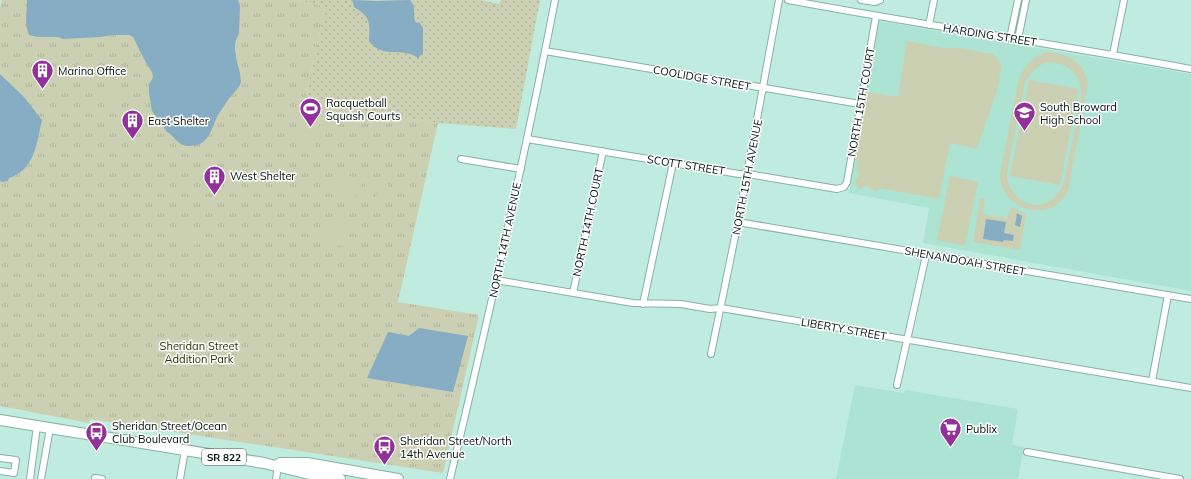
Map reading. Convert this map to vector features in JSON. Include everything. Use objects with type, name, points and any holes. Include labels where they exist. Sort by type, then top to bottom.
[{"type":"main road","name":"SR 822","points":[[0,420],[264,463],[305,473],[340,479]]},
{"type":"main road","name":"SR 822","points":[[264,463],[307,463],[398,479]]},
{"type":"street","name":"NORTH 14TH AVENUE","points":[[450,479],[521,168],[555,0]]},
{"type":"street","name":"NORTH 15TH AVENUE","points":[[711,354],[748,174],[779,0]]},
{"type":"street","name":"HARDING STREET","points":[[788,0],[928,25],[1113,54],[1191,69]]},
{"type":"street","points":[[861,0],[875,2],[880,0]]},
{"type":"street","points":[[928,25],[934,0]]},
{"type":"street","points":[[1010,38],[1018,0]]},
{"type":"street","points":[[1018,39],[1026,0]]},
{"type":"street","points":[[1113,54],[1124,0]]},
{"type":"street","name":"NORTH 15TH COURT","points":[[844,187],[847,182],[876,16]]},
{"type":"street","name":"COOLIDGE STREET","points":[[545,51],[860,104]]},
{"type":"street","name":"SCOTT STREET","points":[[527,139],[837,189],[844,187]]},
{"type":"street","name":"NORTH 14TH COURT","points":[[573,293],[603,151]]},
{"type":"street","points":[[461,159],[521,168]]},
{"type":"street","points":[[643,304],[673,163]]},
{"type":"street","name":"SHENANDOAH STREET","points":[[738,222],[1191,299]]},
{"type":"street","points":[[897,385],[926,255]]},
{"type":"street","name":"LIBERTY STREET","points":[[496,280],[643,304],[681,304],[721,308],[1191,388]]},
{"type":"street","points":[[1152,381],[1168,295]]},
{"type":"street","points":[[30,479],[37,426]]},
{"type":"street","points":[[41,479],[50,428]]},
{"type":"street","points":[[180,479],[183,450]]},
{"type":"street","points":[[1027,452],[1180,479]]},
{"type":"street","points":[[0,458],[16,460],[14,473],[0,471]]},
{"type":"street","points":[[276,479],[278,466]]},
{"type":"shaded area","name":"South Broward High School","points":[[879,21],[1191,74],[1191,291],[923,243],[929,208],[849,193]]},
{"type":"shaded area","points":[[855,385],[904,393],[905,390],[1018,409],[1012,445],[1024,447],[1018,479],[836,479]]},
{"type":"green space","name":"Sheridan Street Addition Park","points":[[2,0],[298,0],[325,7],[305,102],[438,123],[398,302],[479,315],[443,473],[90,419],[89,423],[0,406],[0,8]]},
{"type":"green space","points":[[298,0],[481,0],[499,4],[501,0],[540,0],[516,129],[438,123],[305,102],[325,7]]},
{"type":"green space","points":[[907,41],[943,48],[960,48],[993,54],[1002,65],[997,91],[977,149],[950,143],[939,199],[879,188],[878,191],[870,190],[870,187],[865,186],[860,189],[854,181],[858,178],[859,172],[856,171],[858,161],[855,160],[866,92],[898,97]]},
{"type":"green space","points":[[1044,53],[1056,53],[1069,57],[1083,70],[1088,83],[1068,191],[1060,202],[1051,208],[1039,210],[1028,209],[1017,205],[1008,197],[1002,187],[1000,174],[1019,78],[1031,61]],"holes":[[[1049,62],[1063,65],[1074,72],[1080,83],[1081,98],[1064,182],[1059,192],[1051,200],[1044,204],[1036,205],[1028,203],[1015,195],[1008,181],[1007,173],[1025,82],[1041,65]]]},
{"type":"green space","points":[[1029,80],[1079,89],[1060,185],[1010,176]]},
{"type":"green space","points":[[120,86],[127,95],[112,107],[105,98]]},
{"type":"green space","name":"Racquetball Squash Courts","points":[[305,114],[321,118],[314,149],[299,146]]},
{"type":"green space","points":[[338,173],[347,175],[342,196],[333,194]]},
{"type":"green space","points":[[350,176],[360,178],[355,198],[346,196]]},
{"type":"green space","points":[[950,176],[978,182],[965,246],[937,240]]},
{"type":"green space","points":[[366,180],[376,182],[371,202],[362,200]]},
{"type":"green space","points":[[379,182],[389,185],[384,205],[375,203]]},
{"type":"green space","points":[[980,198],[985,199],[983,214],[1007,218],[1011,207],[1026,214],[1020,250],[973,242]]},
{"type":"green space","points":[[324,218],[337,221],[331,244],[318,240]]},
{"type":"green space","points":[[338,222],[351,225],[346,247],[333,244]]},
{"type":"green space","points":[[183,231],[192,231],[201,236],[202,242],[192,246],[179,242],[176,240],[176,234]]},
{"type":"water","points":[[27,0],[238,0],[240,5],[239,34],[235,43],[235,48],[240,73],[240,85],[218,115],[206,139],[195,146],[185,146],[167,132],[152,111],[149,85],[153,77],[152,72],[133,37],[129,35],[111,35],[63,39],[58,37],[38,37],[29,35],[26,22]]},
{"type":"water","points":[[351,0],[410,0],[414,7],[415,21],[417,23],[419,22],[423,28],[423,53],[418,58],[406,53],[386,52],[374,47],[369,41],[368,21],[364,14],[354,7]]},
{"type":"water","points":[[0,74],[24,97],[42,120],[36,146],[30,162],[18,174],[9,178],[8,181],[3,182],[0,181]]},
{"type":"water","points":[[1017,213],[1022,216],[1020,227],[1015,225]]},
{"type":"water","points":[[986,219],[1006,222],[1004,233],[1014,235],[1013,241],[1004,240],[1003,242],[983,239]]},
{"type":"water","points":[[419,328],[468,336],[453,392],[367,378],[388,332],[409,336]]},
{"type":"place","name":"Marina Office","points":[[43,90]]},
{"type":"place","name":"Racquetball Squash Courts","points":[[310,128]]},
{"type":"place","name":"South Broward High School","points":[[1025,132]]},
{"type":"place","name":"East Shelter","points":[[132,140]]},
{"type":"place","name":"West Shelter","points":[[214,196]]},
{"type":"place","name":"Publix","points":[[950,448]]},
{"type":"place","name":"Sheridan Street/Ocean Club Boulevard","points":[[96,452]]},
{"type":"place","name":"Sheridan Street/North 14th Avenue","points":[[384,466]]}]
